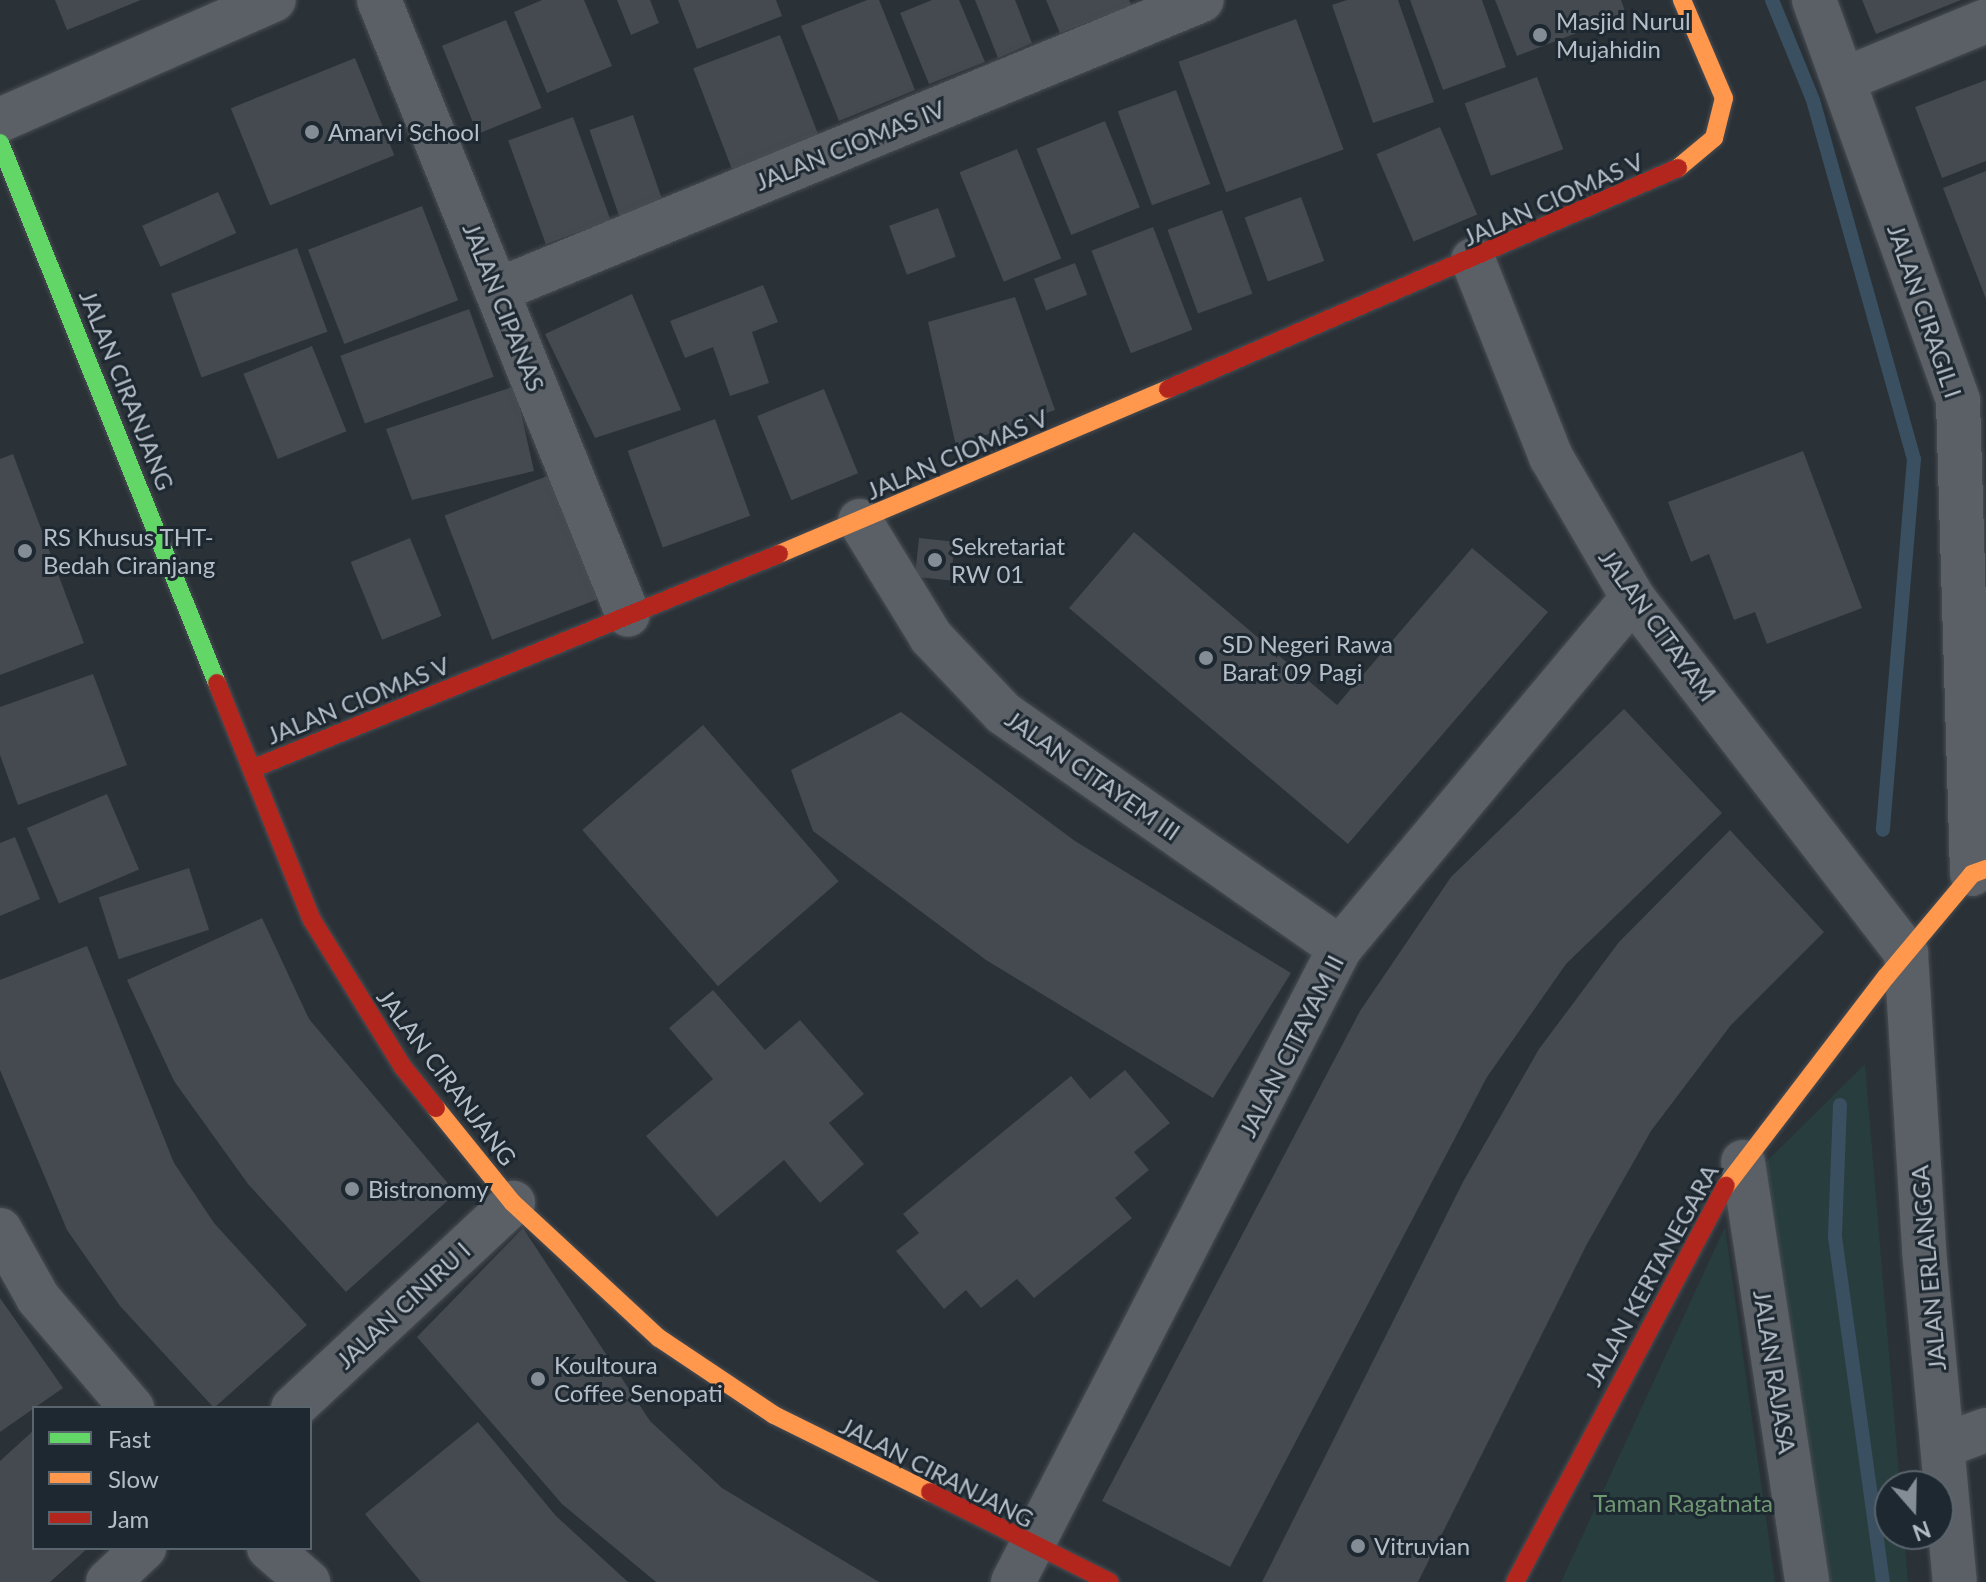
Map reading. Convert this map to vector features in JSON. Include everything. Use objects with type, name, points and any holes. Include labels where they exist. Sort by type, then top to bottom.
[{"type":"street","points":[[0,120],[274,0]]},
{"type":"street","name":"JALAN CIPANAS","points":[[379,0],[628,615]]},
{"type":"street","name":"JALAN CIOMAS IV","points":[[498,290],[1202,0]]},
{"type":"street","name":"JALAN CIOMAS V","points":[[254,768],[860,521],[1674,172],[1714,138],[1724,98],[1682,0]]},
{"type":"street","name":"JALAN CIRAGIL I","points":[[1814,0],[1972,390],[1979,871]]},
{"type":"street","points":[[1845,79],[1986,21]]},
{"type":"street","name":"JALAN CIRANJANG","points":[[0,143],[254,768],[312,920],[354,994],[402,1066],[513,1203],[659,1338],[774,1415],[1022,1565],[1110,1582]]},
{"type":"street","name":"JALAN CITAYAM","points":[[1473,260],[1551,457],[1633,598],[1906,953]]},
{"type":"street","name":"JALAN CITAYEM III","points":[[860,521],[931,637],[1003,713],[1340,948]]},
{"type":"street","name":"JALAN CITAYAM II","points":[[1022,1565],[1340,948],[1633,598]]},
{"type":"street","name":"JALAN KERTANEGARA","points":[[1515,1582],[1695,1235],[1743,1162],[1906,953],[1979,871]]},
{"type":"street","name":"JALAN ERLANGGA","points":[[1906,953],[1924,1250],[1945,1445],[1955,1582]]},
{"type":"street","name":"JALAN RAJASA","points":[[1743,1162],[1807,1582]]},
{"type":"street","name":"JALAN CINIRU I","points":[[295,1406],[513,1203]]},
{"type":"street","points":[[0,1230],[38,1298],[130,1406]]},
{"type":"street","points":[[1945,1445],[1986,1430]]},
{"type":"street","points":[[108,1582],[142,1550]]},
{"type":"street","points":[[271,1550],[308,1582]]},
{"type":"green space","points":[[1865,1064],[1899,1470],[1874,1470],[1874,1550],[1905,1550],[1908,1582],[1828,1582],[1756,1172]]},
{"type":"green space","name":"Taman Ragatnata","points":[[1725,1227],[1775,1582],[1561,1582]]},
{"type":"building","points":[[55,0],[141,0],[67,30]]},
{"type":"building","points":[[542,0],[584,0],[612,66],[547,93],[514,12]]},
{"type":"building","points":[[617,0],[650,0],[659,23],[631,35]]},
{"type":"building","points":[[678,0],[776,0],[782,16],[697,49]]},
{"type":"building","points":[[867,0],[879,0],[915,90],[839,121],[801,26]]},
{"type":"building","points":[[932,0],[959,0],[985,62],[929,84],[900,13]]},
{"type":"building","points":[[975,0],[1015,0],[1032,43],[998,58]]},
{"type":"building","points":[[1046,0],[1129,0],[1132,6],[1060,33]]},
{"type":"building","points":[[1347,0],[1398,0],[1434,102],[1373,123],[1332,5]]},
{"type":"building","points":[[1410,0],[1482,0],[1506,67],[1443,90]]},
{"type":"building","name":"Masjid Nurul Mujahidin","points":[[1495,0],[1621,0],[1626,14],[1517,56]]},
{"type":"building","points":[[1862,0],[1961,0],[1876,34]]},
{"type":"building","points":[[1296,19],[1344,150],[1226,192],[1179,62]]},
{"type":"building","points":[[506,20],[542,108],[478,134],[442,46]]},
{"type":"building","points":[[780,35],[823,147],[736,180],[693,68]]},
{"type":"building","name":"Amarvi School","points":[[355,58],[394,155],[270,206],[231,108]]},
{"type":"building","points":[[1537,77],[1563,149],[1491,176],[1465,103]]},
{"type":"building","points":[[1986,80],[1986,161],[1942,178],[1915,107]]},
{"type":"building","points":[[1176,90],[1210,184],[1152,205],[1118,111]]},
{"type":"building","points":[[633,115],[666,211],[623,226],[590,130]]},
{"type":"building","points":[[573,117],[611,220],[546,244],[508,141]]},
{"type":"building","points":[[1105,121],[1140,207],[1071,235],[1036,149]]},
{"type":"building","points":[[1440,127],[1477,214],[1414,241],[1376,154]]},
{"type":"building","points":[[1017,149],[1061,258],[1004,282],[960,172]]},
{"type":"building","points":[[1986,171],[1986,299],[1943,188]]},
{"type":"building","points":[[218,192],[236,233],[160,267],[142,226]]},
{"type":"building","points":[[1301,197],[1324,261],[1268,281],[1245,218]]},
{"type":"building","points":[[422,206],[458,300],[344,344],[308,250]]},
{"type":"building","points":[[938,208],[956,257],[907,275],[889,226]]},
{"type":"building","points":[[1222,210],[1252,294],[1198,313],[1167,230]]},
{"type":"building","points":[[1153,227],[1192,330],[1131,353],[1091,251]]},
{"type":"building","points":[[297,248],[327,332],[202,377],[171,294]]},
{"type":"building","points":[[1075,263],[1087,295],[1046,311],[1034,279]]},
{"type":"building","points":[[763,285],[778,322],[752,332],[769,383],[730,396],[713,347],[685,358],[670,321]]},
{"type":"building","points":[[632,294],[681,410],[595,438],[545,334]]},
{"type":"building","points":[[1015,297],[1055,410],[956,446],[928,322]]},
{"type":"building","points":[[469,309],[494,377],[365,424],[340,356]]},
{"type":"building","points":[[312,346],[346,431],[278,459],[243,374]]},
{"type":"building","points":[[515,386],[534,471],[412,500],[386,429]]},
{"type":"building","points":[[824,389],[858,473],[791,500],[757,416]]},
{"type":"building","points":[[715,419],[750,516],[663,548],[628,451]]},
{"type":"building","points":[[1803,451],[1862,608],[1767,644],[1755,612],[1734,620],[1709,554],[1691,562],[1668,502]]},
{"type":"building","name":"RS Khusus THT- Bedah Ciranjang","points":[[13,454],[84,643],[0,675],[0,459]]},
{"type":"building","points":[[550,475],[598,599],[492,640],[445,515]]},
{"type":"building","name":"SD Negeri Rawa Barat 09 Pagi","points":[[1134,532],[1337,705],[1472,548],[1548,612],[1348,844],[1069,608]]},
{"type":"building","points":[[410,538],[441,616],[382,640],[351,562]]},
{"type":"building","name":"Sekretariat RW 01","points":[[919,538],[955,542],[951,581],[915,577]]},
{"type":"building","points":[[93,674],[127,765],[18,805],[0,755],[0,707]]},
{"type":"building","points":[[1624,709],[1722,813],[1566,964],[1487,1077],[1230,1567],[1102,1501],[1360,1011],[1451,877]]},
{"type":"building","points":[[901,712],[1075,841],[1291,973],[1213,1098],[986,960],[813,831],[791,770]]},
{"type":"building","points":[[703,725],[839,881],[718,986],[582,830]]},
{"type":"building","points":[[107,794],[139,869],[59,903],[27,828]]},
{"type":"building","points":[[1730,830],[1824,932],[1731,1025],[1651,1131],[1587,1244],[1418,1582],[1262,1582],[1464,1180],[1539,1049],[1619,942]]},
{"type":"building","points":[[15,837],[40,899],[0,916],[0,843]]},
{"type":"building","points":[[189,868],[209,930],[119,959],[99,897]]},
{"type":"building","points":[[262,918],[309,1019],[456,1193],[346,1292],[248,1184],[174,1081],[127,980]]},
{"type":"building","points":[[87,946],[174,1163],[214,1223],[307,1325],[216,1406],[212,1406],[120,1306],[67,1230],[0,1070],[0,980]]},
{"type":"building","points":[[713,990],[765,1050],[800,1020],[864,1094],[829,1123],[864,1164],[820,1203],[784,1160],[717,1217],[646,1136],[713,1079],[669,1028]]},
{"type":"building","points":[[1125,1070],[1170,1123],[1134,1152],[1149,1170],[1115,1198],[1132,1218],[1034,1298],[1017,1279],[981,1308],[966,1290],[944,1309],[896,1251],[919,1233],[903,1214],[1071,1076],[1090,1099]]},
{"type":"building","points":[[523,1228],[650,1421],[722,1488],[879,1582],[656,1582],[562,1504],[417,1337]]},
{"type":"building","points":[[0,1298],[63,1388],[37,1406],[32,1406],[32,1410],[0,1432]]},
{"type":"building","points":[[478,1422],[556,1516],[628,1582],[421,1582],[365,1514]]},
{"type":"building","points":[[32,1432],[32,1550],[86,1550],[50,1582],[0,1582],[0,1461]]},
{"type":"waterway","points":[[1772,0],[1813,100],[1914,459],[1883,830]]},
{"type":"waterway","points":[[1840,1105],[1835,1237],[1883,1582]]},
{"type":"traffic: fast","points":[[0,143],[217,683]]},
{"type":"traffic: slow","points":[[1678,168],[1714,138],[1724,98],[1682,0]]},
{"type":"traffic: slow","points":[[779,554],[1168,389]]},
{"type":"traffic: slow","points":[[1726,1186],[1886,977],[1972,874],[1986,869]]},
{"type":"traffic: slow","points":[[436,1108],[513,1203],[659,1338],[774,1415],[930,1492]]},
{"type":"traffic: jam","points":[[1168,389],[1678,168]]},
{"type":"traffic: jam","points":[[254,768],[779,554]]},
{"type":"traffic: jam","points":[[217,683],[312,920],[402,1066],[436,1108]]},
{"type":"traffic: jam","points":[[1515,1582],[1726,1186]]},
{"type":"traffic: jam","points":[[930,1492],[1110,1582]]},
{"type":"place","name":"Masjid Nurul Mujahidin","points":[[1540,35]]},
{"type":"place","name":"Amarvi School","points":[[312,132]]},
{"type":"place","name":"RS Khusus THT- Bedah Ciranjang","points":[[25,551]]},
{"type":"place","name":"Sekretariat RW 01","points":[[935,560]]},
{"type":"place","name":"SD Negeri Rawa Barat 09 Pagi","points":[[1206,658]]},
{"type":"place","name":"Bistronomy","points":[[352,1189]]},
{"type":"place","name":"Koultoura Coffee Senopati","points":[[538,1379]]},
{"type":"place","name":"Vitruvian","points":[[1358,1546]]}]
